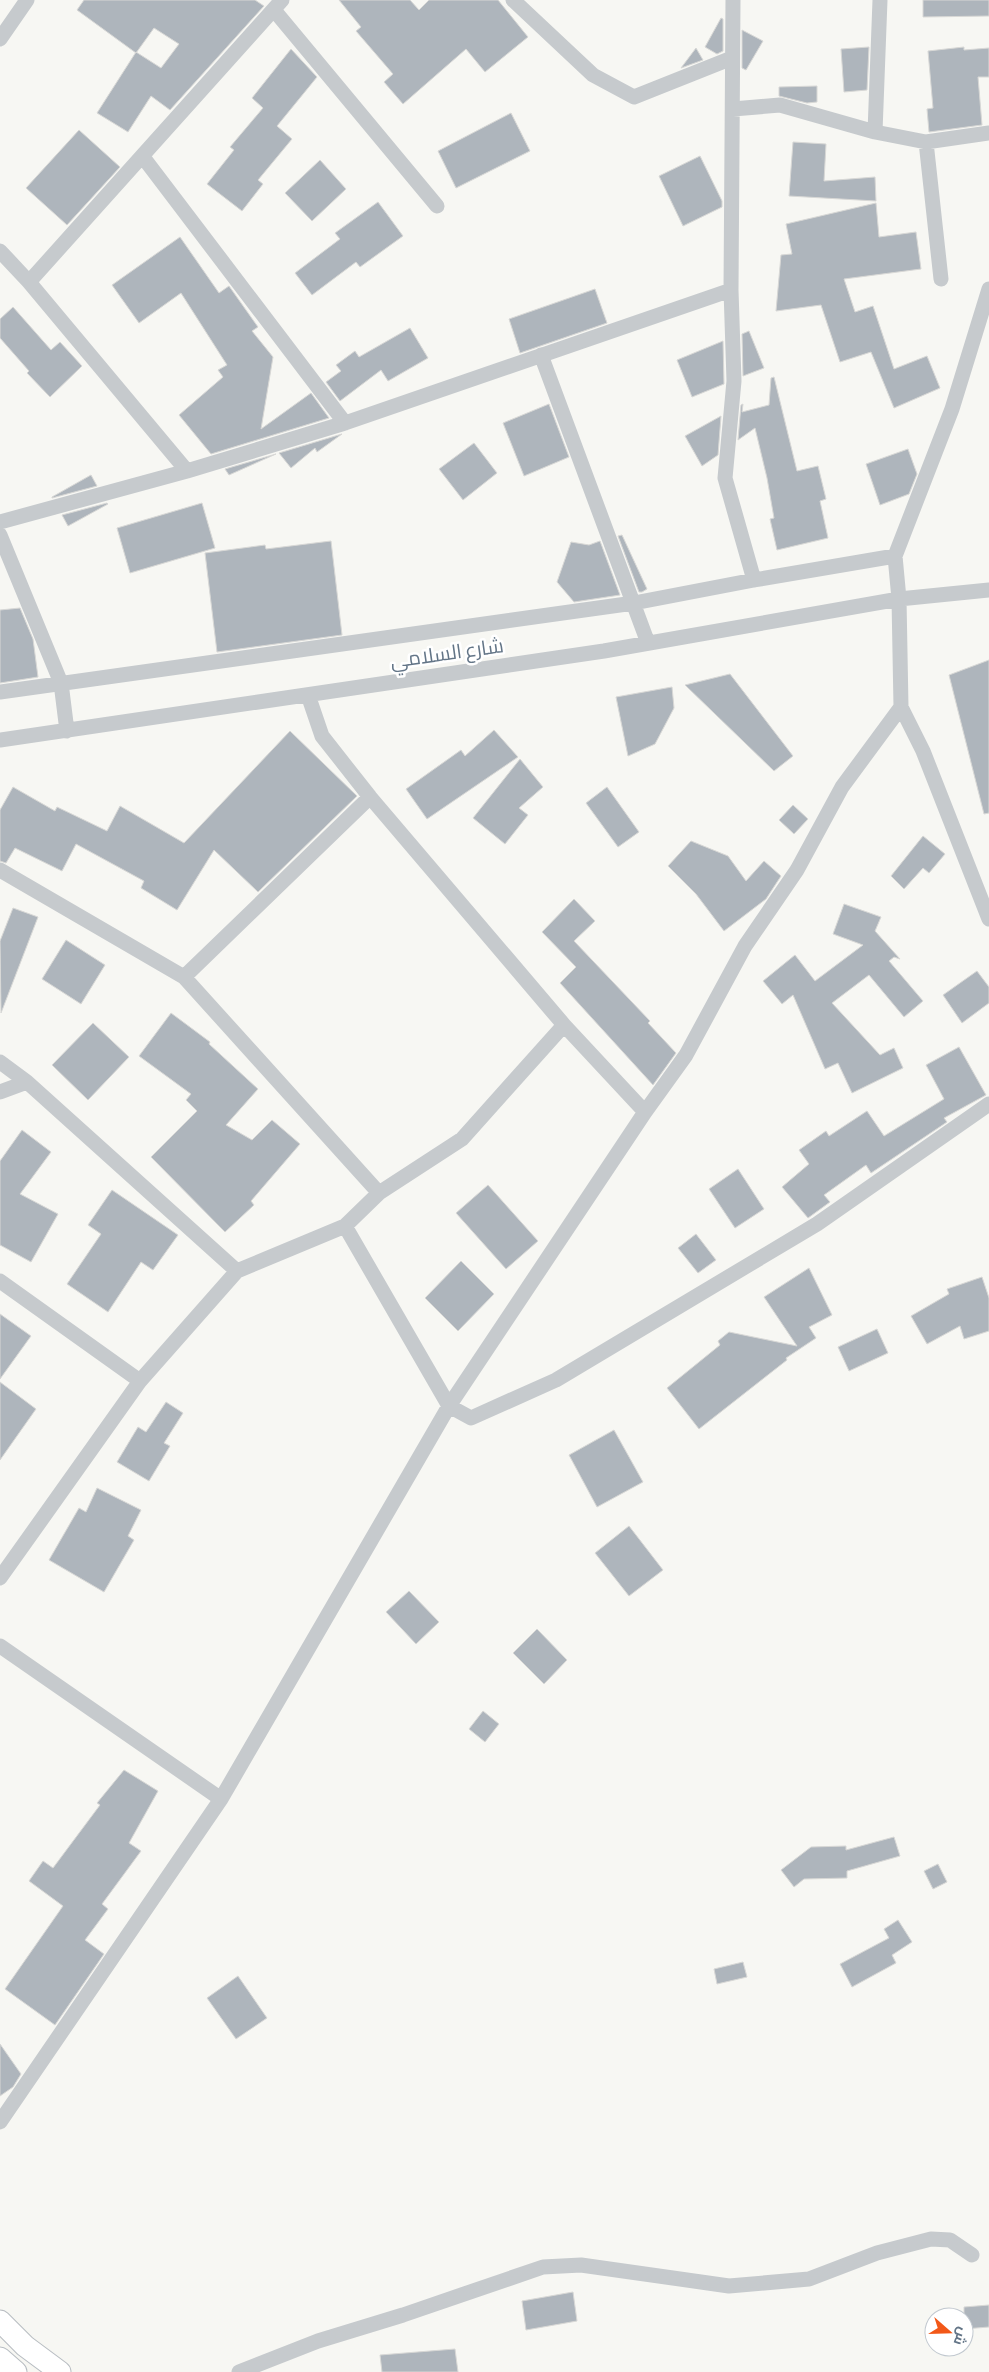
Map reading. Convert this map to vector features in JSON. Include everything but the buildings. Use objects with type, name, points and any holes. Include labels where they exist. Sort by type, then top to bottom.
[{"type":"main road","points":[[0,2321],[25,2346],[60,2372]]},
{"type":"main road","points":[[0,2358],[16,2372]]},
{"type":"street","points":[[0,39],[27,0]]},
{"type":"street","points":[[513,0],[593,75],[634,97],[732,58]]},
{"type":"street","points":[[732,0],[731,290],[734,381],[725,478],[754,580]]},
{"type":"street","points":[[875,132],[880,0]]},
{"type":"street","points":[[29,282],[278,5],[437,206]]},
{"type":"street","points":[[733,109],[780,105],[875,132],[926,142],[989,133]]},
{"type":"street","points":[[926,142],[941,279]]},
{"type":"street","points":[[142,157],[345,423]]},
{"type":"street","points":[[0,251],[29,282],[187,471]]},
{"type":"street","points":[[989,289],[952,409],[895,556],[899,599],[901,707],[923,750],[989,919]]},
{"type":"street","points":[[0,522],[187,471],[345,423],[731,290]]},
{"type":"street","points":[[541,355],[648,643]]},
{"type":"street","points":[[0,535],[61,684],[67,730]]},
{"type":"street","name":"شارع السلامي","points":[[0,692],[634,603],[895,556]]},
{"type":"street","name":"شارع السلامي","points":[[0,740],[648,643],[899,599],[989,590]]},
{"type":"street","points":[[308,695],[322,736],[370,797],[564,1025],[645,1112]]},
{"type":"street","points":[[0,2122],[221,1799],[449,1406],[645,1112],[686,1055],[745,946],[796,870],[842,787],[901,707]]},
{"type":"street","points":[[184,977],[370,797]]},
{"type":"street","points":[[0,870],[184,977],[379,1193]]},
{"type":"street","points":[[0,1578],[140,1381],[237,1271],[345,1226],[379,1193],[462,1138],[564,1025]]},
{"type":"street","points":[[0,1062],[27,1082],[237,1271]]},
{"type":"street","points":[[0,1092],[27,1082]]},
{"type":"street","points":[[345,1226],[449,1406],[470,1418],[556,1380],[817,1224],[989,1104]]},
{"type":"street","points":[[0,1281],[140,1381]]},
{"type":"street","points":[[0,1646],[221,1799]]},
{"type":"street","points":[[238,2372],[318,2341],[403,2315],[543,2266],[581,2265],[728,2286],[809,2279],[878,2253],[930,2239],[950,2240],[972,2255]]}]
